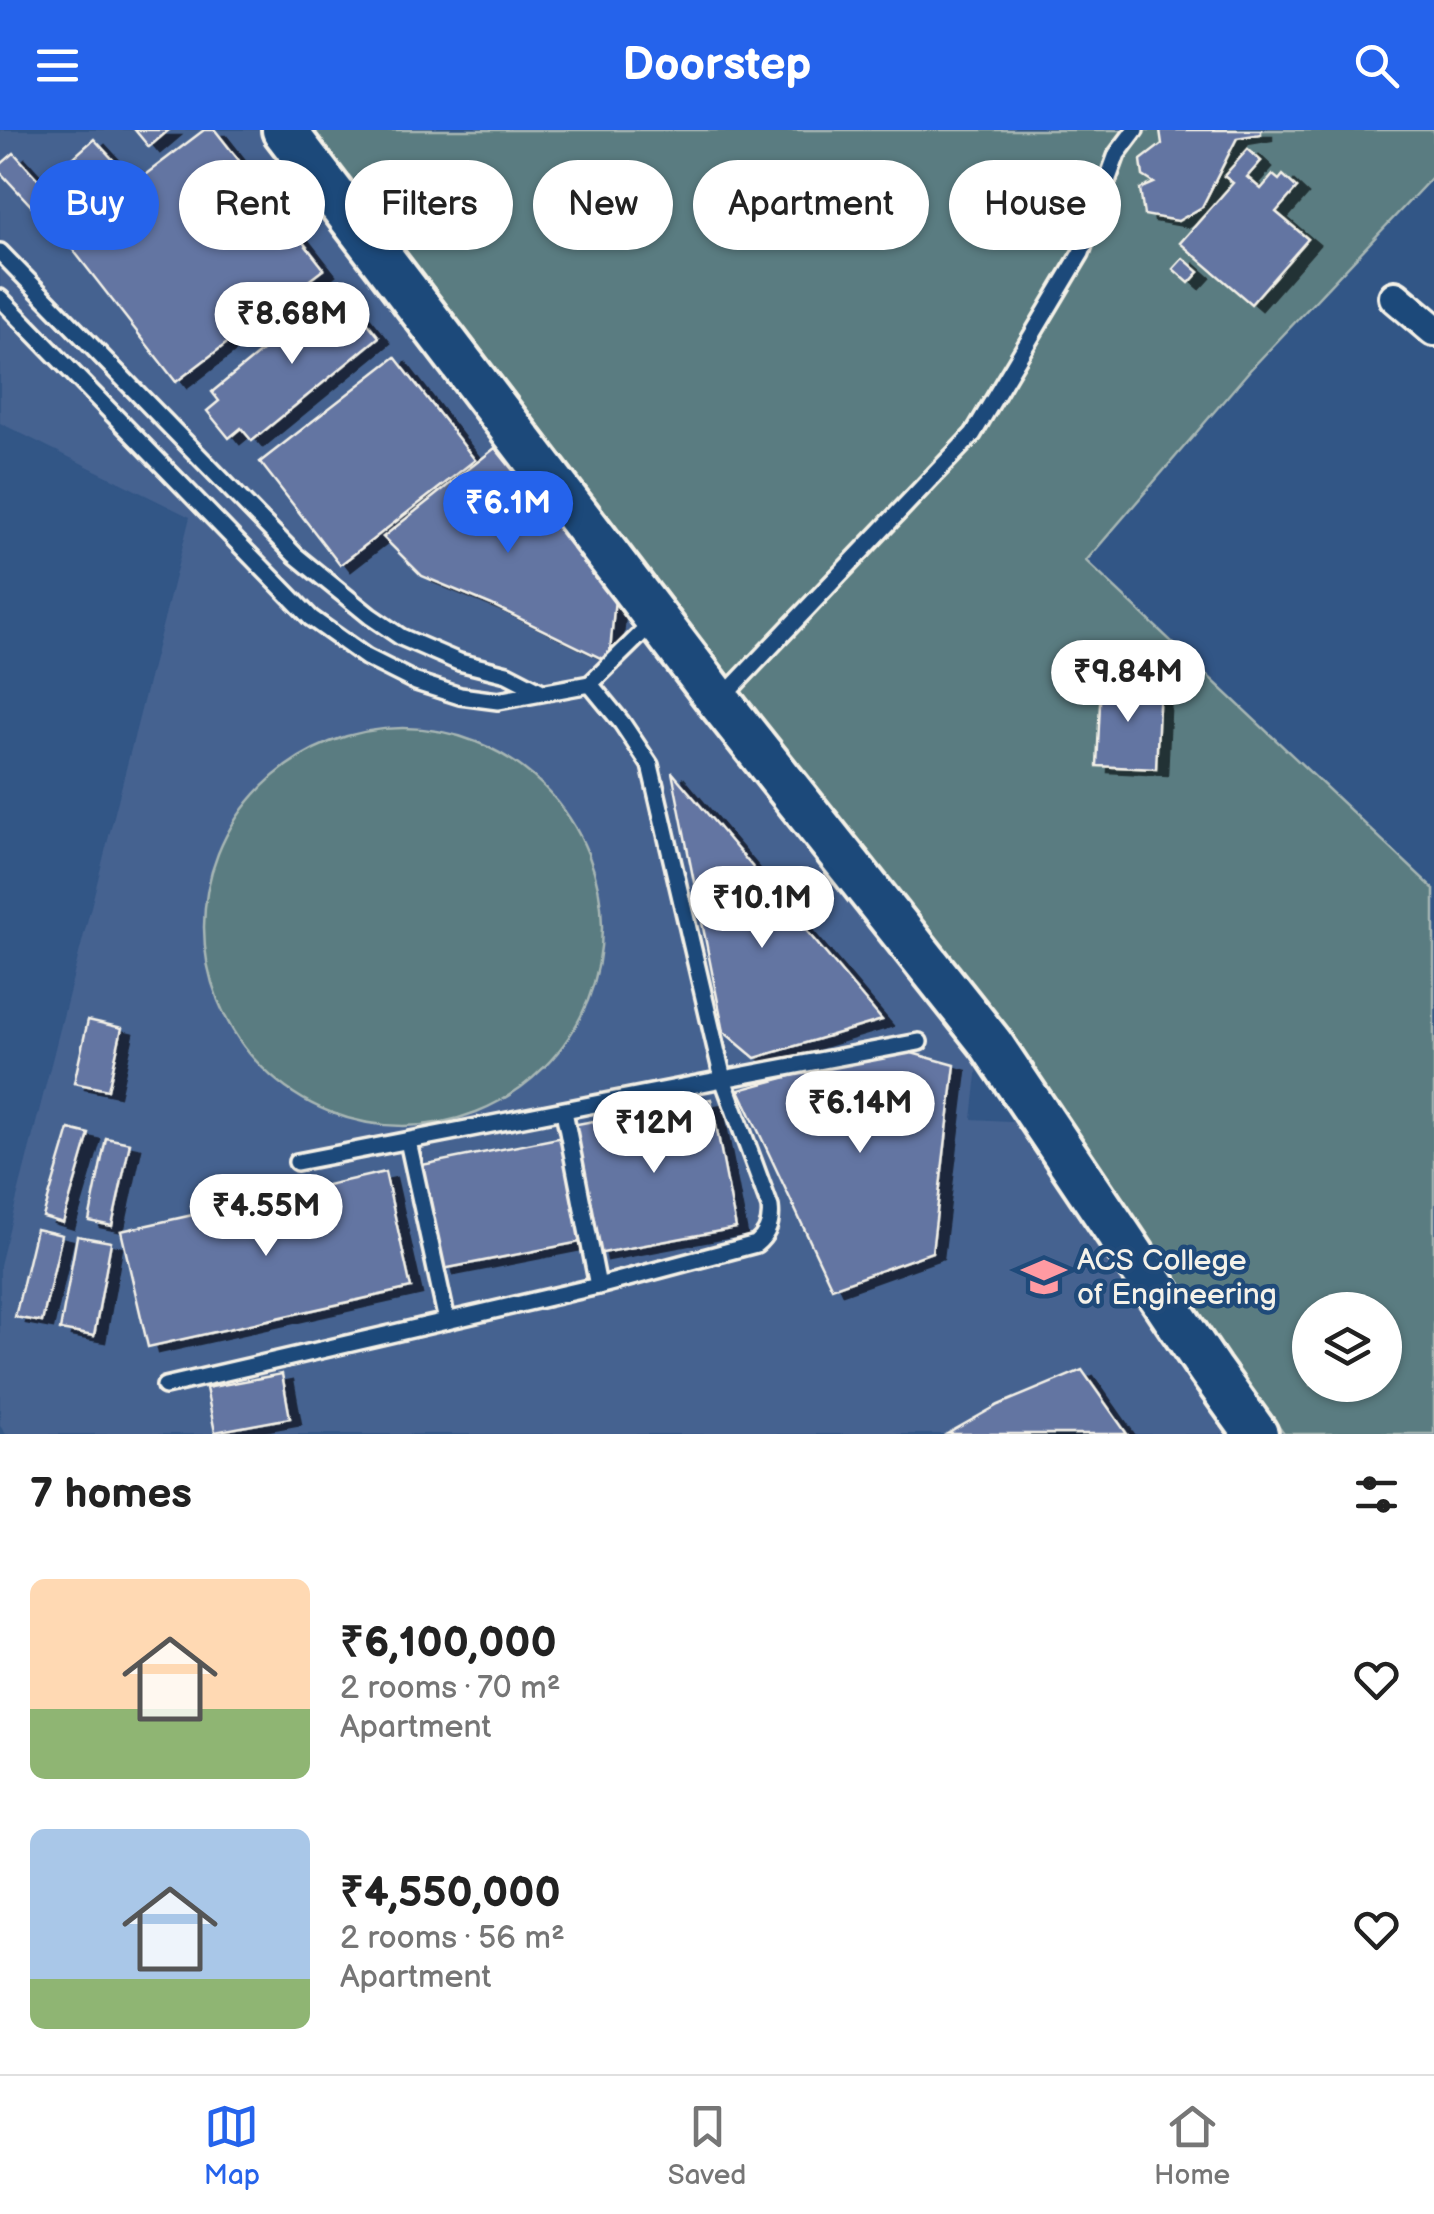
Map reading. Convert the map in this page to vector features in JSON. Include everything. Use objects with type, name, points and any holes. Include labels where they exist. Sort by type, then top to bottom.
[{"type":"street","points":[[284,130],[720,701],[992,1044],[1256,1434]]},
{"type":"street","points":[[1395,297],[1434,330]]},
{"type":"lane","points":[[720,701],[973,434],[1081,253],[1117,154],[1135,130]]},
{"type":"lane","points":[[0,252],[296,555],[401,637],[459,662],[508,674],[540,691]]},
{"type":"lane","points":[[0,298],[311,618],[366,657],[416,682],[460,696],[498,701],[590,684],[657,618]]},
{"type":"lane","points":[[220,524],[245,503]]},
{"type":"lane","points":[[165,1386],[598,1286],[756,1244],[765,1234],[772,1220],[770,1208],[723,1079],[650,765],[622,722],[590,684]]},
{"type":"lane","points":[[297,1162],[920,1042]]},
{"type":"lane","points":[[564,1111],[598,1286]]},
{"type":"lane","points":[[408,1141],[446,1321]]},
{"type":"shaded area","points":[[0,130],[259,130],[283,160],[179,160],[179,250],[325,250],[325,214],[345,239],[345,250],[353,250],[610,576],[979,1057],[972,1119],[1028,1122],[1243,1434],[6,1434],[0,1426],[0,1265],[190,517],[0,423]]},
{"type":"green space","points":[[314,130],[1434,130],[1434,175],[1250,370],[1086,561],[1434,889],[1434,1434],[1284,1434],[851,835],[405,250],[513,250],[513,160],[345,160],[345,171]]},
{"type":"green space","points":[[403,728],[442,732],[479,743],[514,761],[544,786],[569,816],[587,851],[598,888],[602,927],[598,966],[587,1003],[569,1038],[544,1068],[514,1093],[479,1111],[442,1122],[403,1126],[364,1122],[327,1111],[292,1093],[262,1068],[237,1038],[219,1003],[208,966],[204,927],[208,888],[219,851],[237,816],[262,786],[292,761],[327,743],[364,732]]},
{"type":"building","points":[[135,130],[169,130],[149,147]]},
{"type":"building","points":[[204,130],[215,130],[239,160],[179,160],[179,250],[309,250],[324,269],[176,382],[73,250],[159,250],[159,164]]},
{"type":"building","points":[[1160,130],[1261,130],[1261,134],[1237,138],[1202,207],[1178,221],[1144,215],[1140,189],[1154,183],[1143,176],[1141,160],[1162,144]]},
{"type":"building","points":[[94,139],[113,160],[71,160]]},
{"type":"building","points":[[1248,149],[1261,161],[1247,177],[1261,189],[1273,175],[1279,180],[1283,175],[1297,188],[1276,212],[1308,239],[1251,304],[1180,243],[1233,183],[1224,176]]},
{"type":"building","points":[[14,153],[30,171],[30,204],[0,172],[0,165]]},
{"type":"building","points":[[1183,258],[1199,272],[1189,283],[1173,269]]},
{"type":"building","points":[[339,288],[379,337],[252,441],[241,428],[229,438],[207,411],[219,401],[212,392]]},
{"type":"building","points":[[395,357],[475,460],[340,565],[260,462]]},
{"type":"building","points":[[495,448],[615,598],[609,662],[422,576],[383,537]]},
{"type":"building","points":[[1101,682],[1160,685],[1156,769],[1097,766]]},
{"type":"building","points":[[672,772],[882,1020],[755,1058],[724,1032]]},
{"type":"building","points":[[88,1020],[122,1028],[108,1090],[74,1083]]},
{"type":"building","points":[[908,1052],[955,1065],[932,1252],[832,1288],[739,1090],[842,1062]]},
{"type":"building","points":[[711,1099],[736,1228],[597,1254],[572,1125]]},
{"type":"building","points":[[69,1129],[89,1134],[63,1223],[43,1217]]},
{"type":"building","points":[[563,1137],[585,1241],[443,1269],[422,1165]]},
{"type":"building","points":[[106,1138],[130,1143],[112,1226],[89,1221]]},
{"type":"building","points":[[385,1172],[411,1288],[148,1347],[121,1231]]},
{"type":"building","points":[[36,1229],[62,1235],[42,1322],[15,1317]]},
{"type":"building","points":[[77,1236],[111,1242],[94,1336],[60,1330]]},
{"type":"building","points":[[1082,1370],[1127,1434],[947,1434],[998,1405]]},
{"type":"building","points":[[282,1374],[290,1418],[215,1432],[206,1388]]},
{"type":"place","name":"ACS College of Engineering","points":[[1044,1277]]}]
